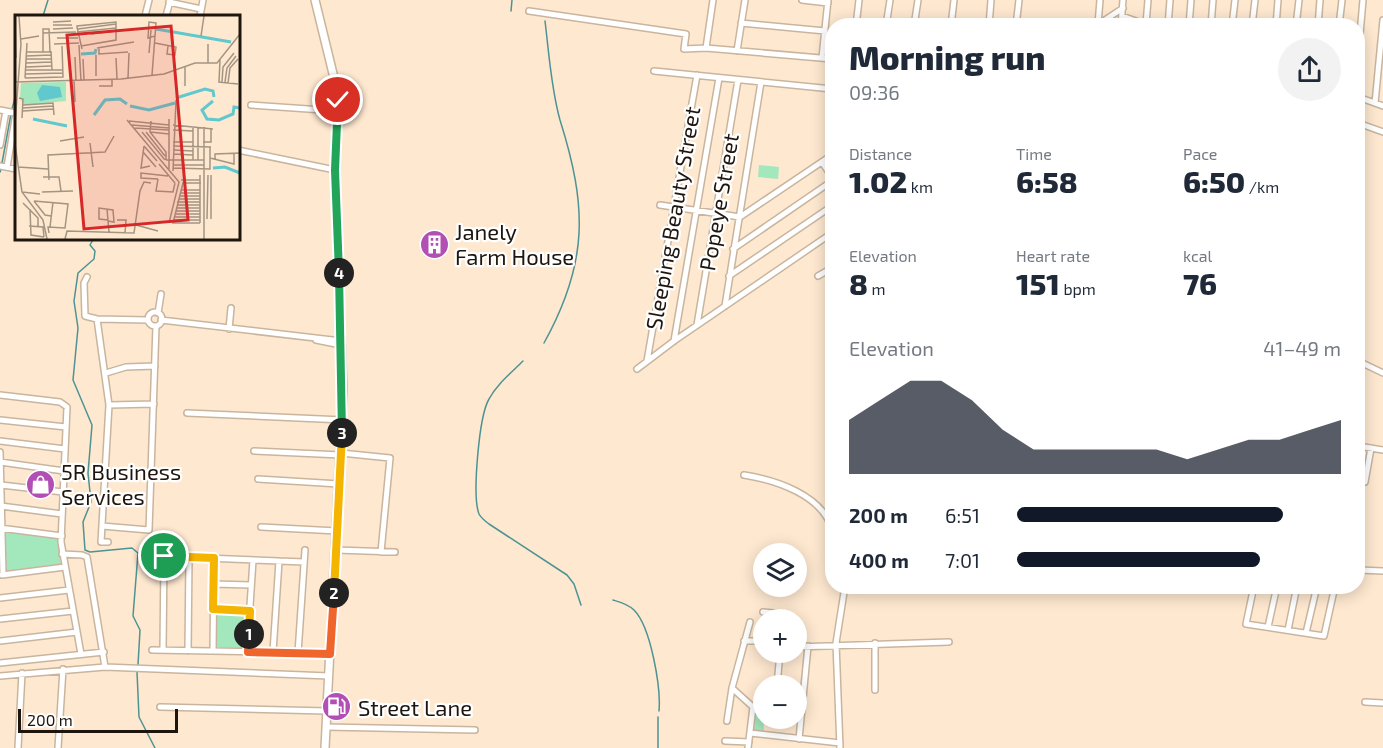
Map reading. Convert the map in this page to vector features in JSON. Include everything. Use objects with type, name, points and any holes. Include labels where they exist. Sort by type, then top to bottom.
[{"type":"street","points":[[146,15],[149,0]]},
{"type":"street","points":[[200,15],[203,0]]},
{"type":"street","points":[[315,0],[334,70],[337,111],[335,170],[343,420],[325,748]]},
{"type":"street","points":[[705,48],[713,0]]},
{"type":"street","points":[[736,51],[745,0]]},
{"type":"street","points":[[802,0],[828,1],[826,18]]},
{"type":"street","points":[[856,18],[859,0]]},
{"type":"street","points":[[887,18],[890,0]]},
{"type":"street","points":[[915,18],[918,0]]},
{"type":"street","points":[[952,18],[954,0]]},
{"type":"street","points":[[989,18],[992,0]]},
{"type":"street","points":[[1017,18],[1019,0]]},
{"type":"street","points":[[1098,18],[1100,0]]},
{"type":"street","points":[[1123,0],[1122,16],[1128,18]]},
{"type":"street","points":[[1148,0],[1148,18]]},
{"type":"street","points":[[1169,18],[1170,0]]},
{"type":"street","points":[[1190,18],[1191,0]]},
{"type":"street","points":[[1212,18],[1213,0]]},
{"type":"street","points":[[1233,18],[1234,0]]},
{"type":"street","points":[[1253,18],[1254,0]]},
{"type":"street","points":[[1277,18],[1278,0]]},
{"type":"street","points":[[1297,18],[1299,0]]},
{"type":"street","points":[[1319,18],[1320,0]]},
{"type":"street","points":[[1340,18],[1342,0]]},
{"type":"street","points":[[1361,18],[1363,0]]},
{"type":"street","points":[[170,1],[201,9]]},
{"type":"street","points":[[1108,18],[1123,8]]},
{"type":"street","points":[[529,11],[686,34],[684,49],[705,48],[825,58]]},
{"type":"street","points":[[1375,103],[1383,20]]},
{"type":"street","points":[[741,23],[825,31],[822,58]]},
{"type":"street","points":[[654,71],[825,88]]},
{"type":"street","name":"Sleeping Beauty Street","points":[[647,361],[697,75]]},
{"type":"street","points":[[674,341],[718,78]]},
{"type":"street","name":"Popeye Street","points":[[697,325],[738,80]]},
{"type":"street","name":"Popeye Street","points":[[725,306],[737,218],[761,82]]},
{"type":"street","points":[[1365,99],[1383,106]]},
{"type":"street","points":[[251,105],[337,111]]},
{"type":"street","points":[[0,145],[3,111]]},
{"type":"street","points":[[7,167],[13,146],[15,124]]},
{"type":"street","points":[[1365,126],[1383,132]]},
{"type":"street","points":[[240,150],[335,170]]},
{"type":"street","points":[[660,205],[737,218],[747,214],[825,160]]},
{"type":"street","points":[[822,162],[825,167]]},
{"type":"street","points":[[0,166],[15,169]]},
{"type":"street","points":[[733,249],[825,184]]},
{"type":"street","points":[[729,276],[825,211]]},
{"type":"street","points":[[637,369],[825,238]]},
{"type":"street","points":[[818,276],[825,272]]},
{"type":"street","points":[[87,278],[84,283],[84,314],[87,318],[148,320]]},
{"type":"street","points":[[161,294],[158,313],[161,320]]},
{"type":"street","points":[[229,329],[231,308]]},
{"type":"street","points":[[148,320],[150,314],[158,313]]},
{"type":"street","points":[[97,319],[109,405],[101,542],[108,542]]},
{"type":"street","points":[[148,320],[156,326]]},
{"type":"street","points":[[161,320],[341,343]]},
{"type":"street","points":[[102,526],[150,530],[156,326],[161,320]]},
{"type":"street","points":[[1365,364],[1383,373]]},
{"type":"street","points":[[106,373],[126,368],[155,366]]},
{"type":"street","points":[[0,395],[66,404],[63,554],[81,654]]},
{"type":"street","points":[[109,405],[132,407],[154,404]]},
{"type":"street","points":[[187,413],[343,420]]},
{"type":"street","points":[[0,420],[66,427]]},
{"type":"street","points":[[0,441],[65,449]]},
{"type":"street","points":[[1365,447],[1383,450]]},
{"type":"street","points":[[1365,482],[1371,448]]},
{"type":"street","points":[[254,451],[390,458],[381,552]]},
{"type":"street","points":[[0,452],[2,574],[65,567]]},
{"type":"street","points":[[0,462],[64,471]]},
{"type":"street","points":[[744,475],[777,482],[812,502],[825,514]]},
{"type":"street","points":[[258,479],[339,484]]},
{"type":"street","points":[[1,484],[63,492]]},
{"type":"street","points":[[1,506],[63,514]]},
{"type":"street","points":[[261,527],[337,531]]},
{"type":"street","points":[[1,528],[62,536]]},
{"type":"street","points":[[298,653],[305,550]]},
{"type":"street","points":[[336,550],[395,552]]},
{"type":"street","points":[[63,554],[87,557],[105,667]]},
{"type":"street","points":[[154,556],[304,562]]},
{"type":"street","points":[[163,650],[164,556]]},
{"type":"street","points":[[188,651],[189,557]]},
{"type":"street","points":[[213,651],[214,558]]},
{"type":"street","points":[[248,652],[253,560]]},
{"type":"street","points":[[273,652],[279,561]]},
{"type":"street","points":[[1365,570],[1383,571]]},
{"type":"street","points":[[214,584],[251,585]]},
{"type":"street","points":[[0,598],[69,590]]},
{"type":"street","points":[[750,733],[840,746],[836,643],[844,594]]},
{"type":"street","points":[[1252,594],[1246,624],[1324,636],[1333,594]]},
{"type":"street","points":[[1268,627],[1275,594]]},
{"type":"street","points":[[1288,630],[1295,594]]},
{"type":"street","points":[[1306,633],[1315,594]]},
{"type":"street","points":[[213,609],[250,611]]},
{"type":"street","points":[[0,619],[73,611]]},
{"type":"street","points":[[727,721],[732,688],[750,622]]},
{"type":"street","points":[[0,641],[77,632]]},
{"type":"street","points":[[744,641],[753,641]]},
{"type":"street","points":[[799,739],[808,646],[836,643],[949,642]]},
{"type":"street","points":[[875,643],[875,690]]},
{"type":"street","points":[[152,650],[330,654]]},
{"type":"street","points":[[0,663],[104,652]]},
{"type":"street","points":[[0,676],[105,667],[329,676]]},
{"type":"street","points":[[58,748],[63,669]]},
{"type":"street","points":[[18,748],[22,673]]},
{"type":"street","points":[[725,741],[748,745],[750,733],[753,707],[732,688]]},
{"type":"street","points":[[1365,702],[1383,703]]},
{"type":"street","points":[[160,707],[327,711]]},
{"type":"street","points":[[326,727],[475,730]]},
{"type":"green space","points":[[759,165],[779,167],[778,179],[758,177]]},
{"type":"green space","points":[[5,532],[58,538],[61,564],[6,571]]},
{"type":"green space","points":[[216,613],[247,614],[245,648],[216,647]]},
{"type":"waterway","points":[[43,15],[48,0]]},
{"type":"waterway","points":[[511,11],[512,0]]},
{"type":"waterway","points":[[544,343],[559,314],[569,286],[576,260],[579,233],[579,207],[575,180],[554,96],[545,21]]},
{"type":"waterway","points":[[12,109],[15,98]]},
{"type":"waterway","points":[[2,163],[11,114]]},
{"type":"waterway","points":[[93,240],[90,245],[95,251],[94,259],[78,273],[74,301],[78,328],[73,380],[92,425],[88,473],[91,502],[83,522],[85,550],[90,552],[132,548],[138,553],[133,616],[140,630],[138,665]]},
{"type":"waterway","points":[[523,361],[496,388],[485,408],[476,474],[479,514],[489,524],[567,575],[574,584],[581,605]]},
{"type":"waterway","points":[[613,600],[634,610],[645,630],[654,658],[659,711]]},
{"type":"waterway","points":[[137,672],[139,717],[155,748]]},
{"type":"waterway","points":[[658,717],[658,748]]},
{"type":"place","name":"Janely Farm House","points":[[434,244]]},
{"type":"place","name":"5R Business Services","points":[[40,484]]},
{"type":"place","name":"Street Lane","points":[[337,707]]},
{"type":"route","points":[[164,556],[214,558],[213,609],[250,611],[248,652],[330,654],[343,420],[335,193],[338,100]]}]
